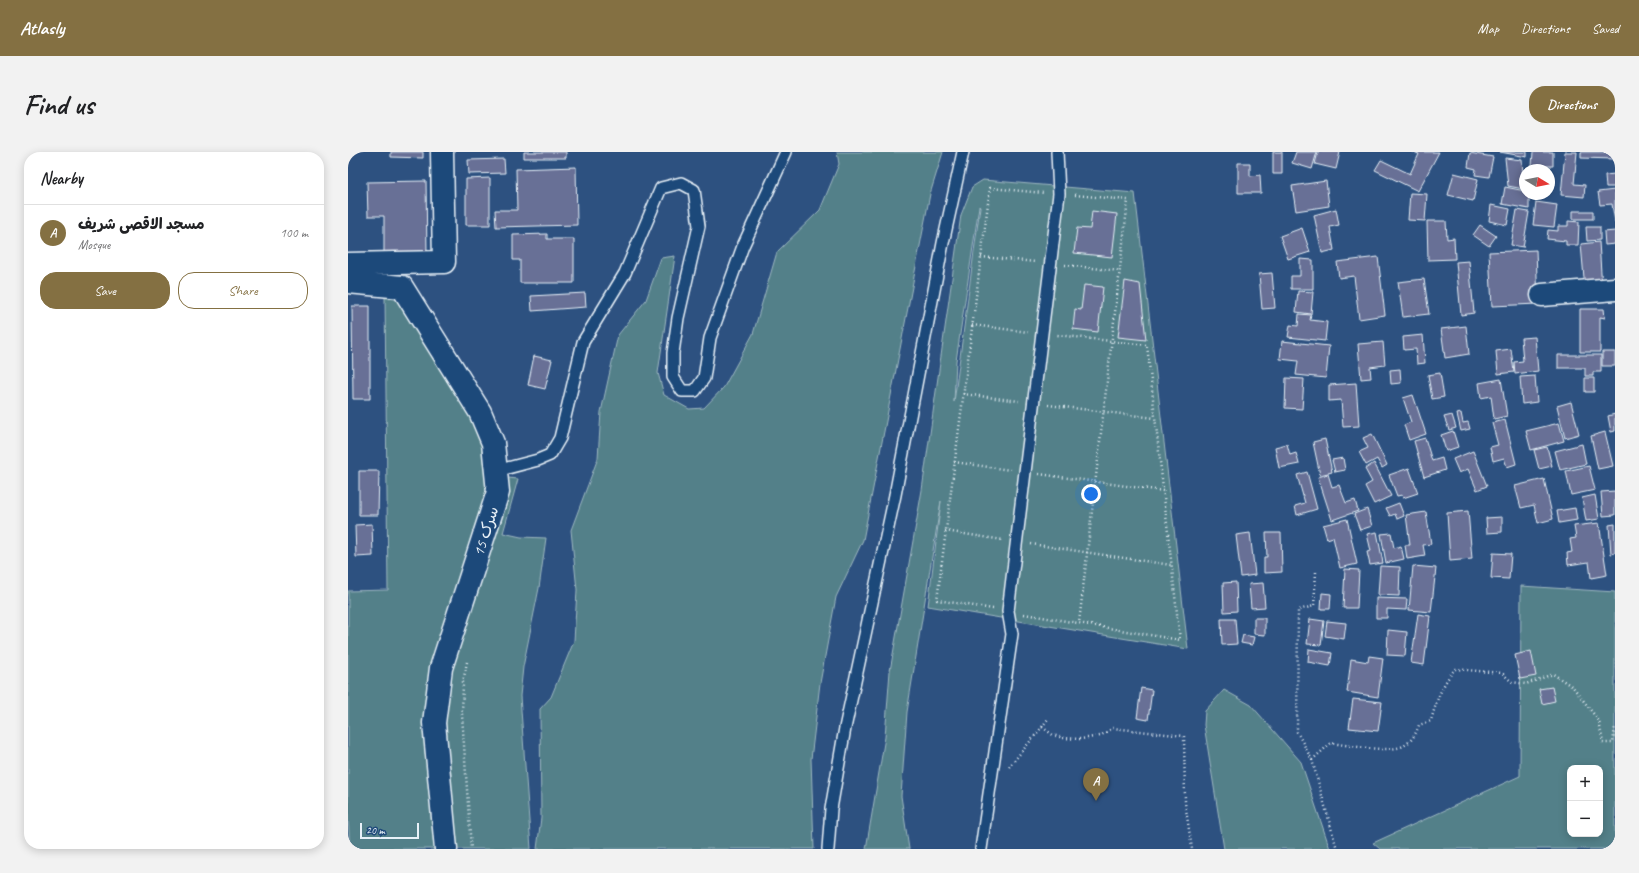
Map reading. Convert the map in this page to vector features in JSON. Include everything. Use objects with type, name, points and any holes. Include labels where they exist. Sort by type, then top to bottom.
[{"type":"street","points":[[348,264],[444,262],[442,152]]},
{"type":"street","name":"سرک 15","points":[[348,282],[402,287],[480,412],[493,443],[498,492],[441,668],[434,723],[446,849]]},
{"type":"street","points":[[1542,295],[1615,289]]},
{"type":"lane","points":[[496,471],[538,460],[550,455],[560,438],[583,342],[625,273],[661,188],[681,183],[694,190],[699,226],[678,318],[673,353],[673,377],[682,391],[695,391],[704,378],[710,338],[743,246],[786,152]]},
{"type":"lane","points":[[828,849],[831,809],[845,728],[895,495],[943,243],[963,152]]},
{"type":"lane","points":[[981,849],[1012,634],[1008,611],[1059,194],[1057,152]]},
{"type":"path","points":[[937,600],[990,188]]},
{"type":"path","points":[[972,325],[1042,333],[1112,341],[1147,345],[1180,640],[1079,623],[1088,553],[1096,482],[1104,412],[1112,341],[1128,200]]},
{"type":"path","points":[[963,394],[1155,418]]},
{"type":"path","points":[[954,462],[1163,491]]},
{"type":"path","points":[[945,531],[1171,565]]},
{"type":"path","points":[[1316,572],[1314,606],[1298,610],[1297,732],[1312,760],[1337,849]]},
{"type":"path","points":[[467,658],[463,682],[462,715],[471,849]]},
{"type":"path","points":[[1312,760],[1331,743],[1388,749],[1404,746],[1415,736],[1419,725],[1431,721],[1436,699],[1450,674],[1455,669],[1502,673],[1512,682],[1526,684],[1553,674],[1573,688],[1599,721],[1603,743],[1613,743],[1615,726]]},
{"type":"path","points":[[990,788],[1048,719]]},
{"type":"path","points":[[1042,727],[1053,735],[1063,738],[1081,739],[1100,736],[1113,728],[1184,736],[1185,803],[1192,849]]},
{"type":"green space","points":[[837,152],[943,152],[930,194],[863,540],[836,597],[820,683],[811,759],[814,849],[537,849],[541,818],[540,709],[551,697],[574,641],[577,590],[571,530],[598,458],[601,412],[618,335],[646,300],[661,258],[675,256],[658,373],[664,395],[689,409],[704,408],[724,387],[753,334],[777,252],[820,210],[839,164]]},
{"type":"green space","points":[[983,180],[1135,193],[1188,649],[928,606],[941,501],[907,712],[901,796],[909,849],[866,849],[885,737],[890,671],[922,490],[961,215],[972,187]],"holes":[[[979,206],[954,402],[956,361]]]},
{"type":"green space","points":[[385,297],[398,300],[472,410],[487,445],[487,476],[518,479],[503,533],[521,537],[546,538],[539,588],[523,667],[520,696],[531,849],[350,849],[348,817],[348,591],[388,590]]},
{"type":"green space","points":[[1521,586],[1615,592],[1615,849],[1380,849],[1373,843],[1520,776]]},
{"type":"green space","points":[[1224,690],[1251,705],[1301,762],[1330,849],[1224,849],[1204,725],[1205,711]]},
{"type":"building","points":[[391,152],[423,152],[423,158],[391,157]]},
{"type":"building","points":[[524,152],[566,152],[566,158],[524,158]]},
{"type":"building","points":[[1273,152],[1282,152],[1282,174],[1273,174]]},
{"type":"building","points":[[1296,152],[1317,152],[1312,169],[1292,163]]},
{"type":"building","points":[[1318,152],[1340,152],[1336,169],[1315,164]]},
{"type":"building","points":[[1413,152],[1439,152],[1418,191],[1375,170],[1381,160],[1410,174],[1419,154]]},
{"type":"building","points":[[1500,152],[1527,152],[1527,157]]},
{"type":"building","points":[[1533,152],[1553,152],[1553,164],[1532,164]]},
{"type":"building","points":[[1565,152],[1577,152],[1574,184],[1585,185],[1584,197],[1561,195]]},
{"type":"building","points":[[1581,152],[1615,152],[1615,159],[1581,158]]},
{"type":"building","points":[[1470,153],[1493,157],[1489,177],[1475,175],[1476,169],[1468,167]]},
{"type":"building","points":[[1505,158],[1522,160],[1522,164],[1519,164],[1519,188],[1508,186]]},
{"type":"building","points":[[504,159],[505,173],[469,174],[468,160]]},
{"type":"building","points":[[1238,163],[1250,163],[1250,176],[1260,175],[1261,193],[1238,193]]},
{"type":"building","points":[[576,167],[577,225],[496,227],[495,210],[517,210],[516,169]]},
{"type":"building","points":[[1454,173],[1478,179],[1473,201],[1448,195]]},
{"type":"building","points":[[1615,174],[1615,187],[1606,187],[1605,175]]},
{"type":"building","points":[[490,178],[490,225],[466,225],[466,179]]},
{"type":"building","points":[[426,181],[427,255],[384,256],[384,216],[368,216],[367,182]]},
{"type":"building","points":[[1326,181],[1329,206],[1296,211],[1292,186]]},
{"type":"building","points":[[1505,187],[1519,190],[1519,200],[1529,200],[1529,209],[1502,204]]},
{"type":"building","points":[[1615,190],[1615,222],[1612,204],[1600,205],[1598,192]]},
{"type":"building","points":[[1410,193],[1427,194],[1425,221],[1408,220]]},
{"type":"building","points":[[1536,202],[1557,205],[1554,227],[1533,225]]},
{"type":"building","points":[[1491,205],[1510,209],[1507,225],[1489,221]]},
{"type":"building","points":[[1336,209],[1339,225],[1330,227],[1334,250],[1322,253],[1314,215]]},
{"type":"building","points":[[1517,210],[1529,212],[1523,247],[1511,245]]},
{"type":"building","points":[[1092,211],[1117,214],[1112,257],[1074,253],[1077,228],[1090,229]]},
{"type":"building","points":[[1573,211],[1593,211],[1593,219],[1573,219]]},
{"type":"building","points":[[1427,221],[1446,221],[1447,239],[1454,238],[1455,259],[1428,260]]},
{"type":"building","points":[[1568,221],[1579,222],[1578,245],[1566,245],[1566,241],[1547,239],[1548,230],[1558,231],[1558,226],[1568,226]]},
{"type":"building","points":[[1480,225],[1496,236],[1489,246],[1473,235]]},
{"type":"building","points":[[1586,227],[1600,227],[1600,240],[1587,241]]},
{"type":"building","points":[[1302,228],[1310,252],[1288,259],[1280,236]]},
{"type":"building","points":[[1615,231],[1615,244],[1605,245],[1604,232]]},
{"type":"building","points":[[547,234],[547,239],[574,239],[574,283],[520,283],[520,260],[513,260],[513,235]]},
{"type":"building","points":[[1599,242],[1602,288],[1585,289],[1581,244]]},
{"type":"building","points":[[1536,250],[1538,304],[1492,306],[1489,252]]},
{"type":"building","points":[[1378,257],[1385,315],[1359,319],[1354,276],[1339,278],[1337,262]]},
{"type":"building","points":[[1300,259],[1313,260],[1313,289],[1291,289],[1291,276],[1300,276]]},
{"type":"building","points":[[1469,261],[1474,313],[1461,315],[1456,262]]},
{"type":"building","points":[[1272,273],[1275,308],[1262,309],[1259,274]]},
{"type":"building","points":[[1424,279],[1429,314],[1403,317],[1398,282]]},
{"type":"building","points":[[1125,281],[1140,284],[1146,340],[1118,337]]},
{"type":"building","points":[[1084,285],[1103,287],[1098,332],[1073,329],[1075,309],[1081,310]]},
{"type":"building","points":[[1298,291],[1313,292],[1311,314],[1296,312]]},
{"type":"building","points":[[585,293],[586,307],[532,311],[531,296]]},
{"type":"building","points":[[352,306],[370,306],[370,399],[353,399]]},
{"type":"building","points":[[1580,309],[1604,309],[1605,318],[1600,317],[1600,352],[1580,352]]},
{"type":"building","points":[[1299,314],[1311,315],[1310,320],[1327,322],[1325,341],[1288,337],[1290,325],[1298,326]]},
{"type":"building","points":[[1466,326],[1469,354],[1445,358],[1441,329]]},
{"type":"building","points":[[1423,335],[1425,363],[1417,364],[1416,349],[1404,350],[1403,337]]},
{"type":"building","points":[[1535,337],[1538,371],[1515,374],[1514,362],[1523,361],[1521,338]]},
{"type":"building","points":[[1282,341],[1329,346],[1326,378],[1296,375],[1298,361],[1280,359]]},
{"type":"building","points":[[1383,342],[1385,365],[1370,367],[1371,378],[1361,379],[1358,344]]},
{"type":"building","points":[[1511,349],[1514,372],[1498,374],[1496,351]]},
{"type":"building","points":[[1602,352],[1615,352],[1615,366],[1602,366]]},
{"type":"building","points":[[1558,355],[1601,355],[1601,372],[1593,372],[1593,376],[1585,376],[1585,368],[1558,368]]},
{"type":"building","points":[[534,356],[552,360],[545,389],[528,385]]},
{"type":"building","points":[[1400,369],[1401,383],[1391,384],[1390,370]]},
{"type":"building","points":[[1440,373],[1444,397],[1432,399],[1428,375]]},
{"type":"building","points":[[1535,376],[1537,402],[1522,404],[1520,377]]},
{"type":"building","points":[[1286,378],[1304,379],[1302,409],[1285,408]]},
{"type":"building","points":[[1585,378],[1594,378],[1594,392],[1585,392]]},
{"type":"building","points":[[1501,379],[1507,416],[1494,419],[1491,396],[1481,398],[1479,383]]},
{"type":"building","points":[[1356,383],[1359,426],[1343,427],[1341,400],[1329,401],[1329,385]]},
{"type":"building","points":[[1413,395],[1426,434],[1409,440],[1404,425],[1411,422],[1403,398]]},
{"type":"building","points":[[1571,402],[1579,434],[1565,438],[1557,406]]},
{"type":"building","points":[[1461,413],[1463,423],[1468,422],[1470,429],[1461,431],[1457,414]]},
{"type":"building","points":[[1615,414],[1615,431],[1611,432],[1608,416]]},
{"type":"building","points":[[1452,415],[1456,428],[1449,430],[1444,417]]},
{"type":"building","points":[[1505,420],[1516,464],[1507,467],[1504,458],[1493,461],[1490,447],[1498,445],[1492,423]]},
{"type":"building","points":[[1559,423],[1564,441],[1531,450],[1526,431]]},
{"type":"building","points":[[1453,431],[1458,447],[1446,451],[1441,435]]},
{"type":"building","points":[[1605,432],[1613,466],[1598,469],[1591,436]]},
{"type":"building","points":[[1372,434],[1387,465],[1382,468],[1377,459],[1366,465],[1359,452],[1368,448],[1363,438]]},
{"type":"building","points":[[1425,438],[1432,461],[1442,458],[1445,470],[1424,477],[1414,441]]},
{"type":"building","points":[[1325,439],[1332,472],[1320,475],[1313,442]]},
{"type":"building","points":[[1287,444],[1290,455],[1296,453],[1299,464],[1279,468],[1275,447]]},
{"type":"building","points":[[1582,444],[1586,464],[1560,470],[1555,451]]},
{"type":"building","points":[[1547,447],[1552,466],[1539,469],[1534,450]]},
{"type":"building","points":[[1473,451],[1487,486],[1477,490],[1468,469],[1459,473],[1453,459]]},
{"type":"building","points":[[1343,458],[1345,470],[1335,472],[1332,460]]},
{"type":"building","points":[[1374,463],[1391,496],[1374,504],[1365,486],[1372,482],[1365,469]]},
{"type":"building","points":[[1589,466],[1595,490],[1571,495],[1566,471]]},
{"type":"building","points":[[1409,468],[1418,493],[1403,498],[1402,495],[1397,496],[1389,475]]},
{"type":"building","points":[[359,471],[379,471],[378,515],[359,515]]},
{"type":"building","points":[[1307,472],[1317,509],[1297,515],[1295,506],[1305,503],[1297,475]]},
{"type":"building","points":[[1328,474],[1332,487],[1339,485],[1346,503],[1355,500],[1358,511],[1332,520],[1318,477]]},
{"type":"building","points":[[1544,479],[1553,519],[1538,523],[1534,505],[1521,508],[1515,486]]},
{"type":"building","points":[[1615,491],[1615,515],[1603,516],[1601,492]]},
{"type":"building","points":[[1595,495],[1599,519],[1586,521],[1582,498]]},
{"type":"building","points":[[1399,503],[1404,516],[1397,519],[1395,514],[1390,516],[1386,508]]},
{"type":"building","points":[[1575,508],[1577,520],[1559,523],[1557,511]]},
{"type":"building","points":[[1367,509],[1372,526],[1360,530],[1354,514]]},
{"type":"building","points":[[1468,511],[1472,559],[1450,561],[1447,513]]},
{"type":"building","points":[[1426,512],[1431,544],[1423,545],[1425,556],[1407,559],[1405,545],[1410,545],[1406,515]]},
{"type":"building","points":[[1502,517],[1502,532],[1487,533],[1486,518]]},
{"type":"building","points":[[1347,519],[1357,564],[1340,568],[1333,537],[1327,539],[1323,525]]},
{"type":"building","points":[[1599,523],[1607,575],[1591,578],[1589,562],[1568,565],[1567,553],[1572,552],[1570,539],[1576,538],[1574,526]]},
{"type":"building","points":[[372,524],[373,556],[356,557],[355,525]]},
{"type":"building","points":[[1615,524],[1615,553],[1611,554],[1609,525]]},
{"type":"building","points":[[1377,532],[1383,563],[1370,565],[1367,552],[1371,551],[1367,534]]},
{"type":"building","points":[[1250,533],[1255,575],[1241,577],[1236,535]]},
{"type":"building","points":[[1266,533],[1281,533],[1282,572],[1264,573],[1264,557],[1267,557]]},
{"type":"building","points":[[1391,533],[1394,548],[1401,546],[1404,559],[1386,563],[1381,534]]},
{"type":"building","points":[[1493,553],[1511,554],[1509,579],[1491,578]]},
{"type":"building","points":[[1380,566],[1400,567],[1399,596],[1378,595]]},
{"type":"building","points":[[1413,566],[1436,568],[1431,612],[1409,610]]},
{"type":"building","points":[[1345,569],[1359,570],[1357,608],[1343,608]]},
{"type":"building","points":[[1236,582],[1237,611],[1224,612],[1223,583]]},
{"type":"building","points":[[1263,583],[1265,607],[1251,608],[1249,584]]},
{"type":"building","points":[[1322,593],[1331,594],[1330,609],[1321,609]]},
{"type":"building","points":[[1376,598],[1407,599],[1406,610],[1387,609],[1387,618],[1376,618]]},
{"type":"building","points":[[1418,614],[1430,616],[1424,665],[1411,663]]},
{"type":"building","points":[[1254,618],[1265,618],[1265,635],[1254,634]]},
{"type":"building","points":[[1221,619],[1235,619],[1237,644],[1222,645]]},
{"type":"building","points":[[1310,619],[1324,621],[1321,645],[1307,644]]},
{"type":"building","points":[[1327,621],[1346,623],[1344,639],[1325,636]]},
{"type":"building","points":[[1388,630],[1407,632],[1405,656],[1387,655]]},
{"type":"building","points":[[1243,635],[1254,637],[1252,645],[1241,643]]},
{"type":"building","points":[[1309,649],[1332,653],[1330,666],[1308,662]]},
{"type":"building","points":[[1531,651],[1536,676],[1520,679],[1515,655]]},
{"type":"building","points":[[1369,656],[1383,658],[1378,697],[1347,692],[1351,659],[1368,662]]},
{"type":"building","points":[[1552,687],[1555,701],[1542,704],[1539,689]]},
{"type":"building","points":[[1141,688],[1152,690],[1148,720],[1137,718]]},
{"type":"building","points":[[1353,699],[1382,702],[1378,731],[1349,728]]},
{"type":"place","name":"مسجد الاقصی شریف","points":[[1096,801]]}]
